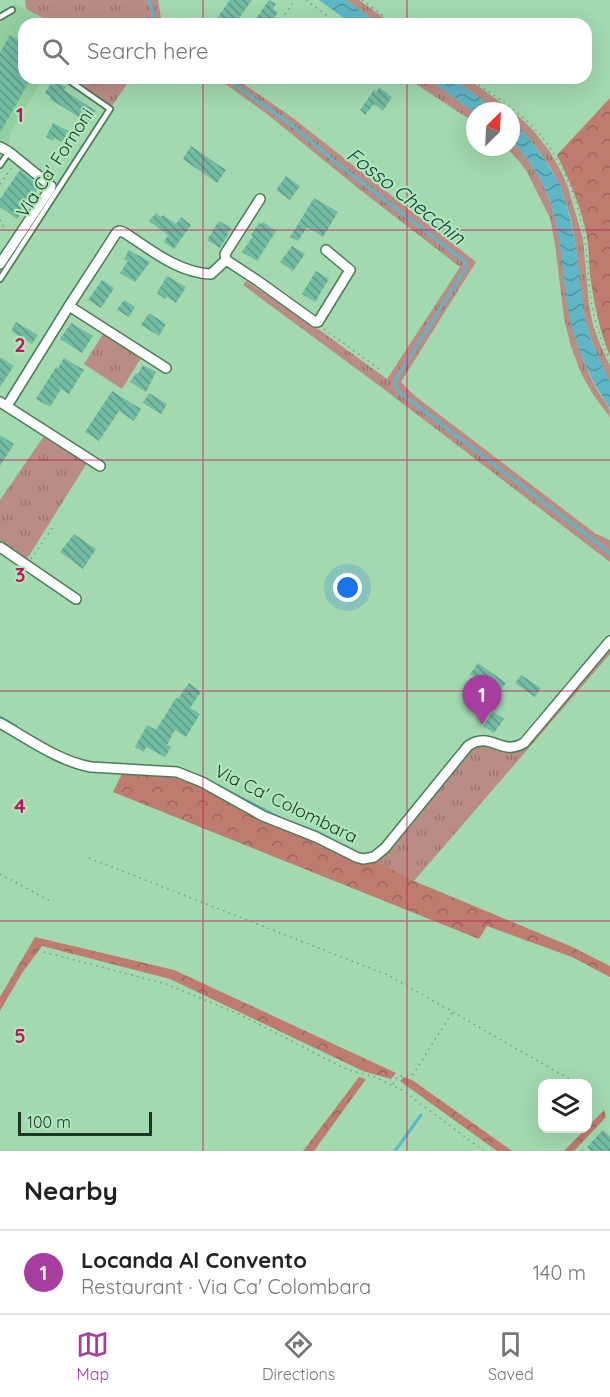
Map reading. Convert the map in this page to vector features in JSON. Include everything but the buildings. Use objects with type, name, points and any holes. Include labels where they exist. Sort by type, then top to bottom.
[{"type":"street","points":[[0,147],[51,186],[0,264]]},
{"type":"street","points":[[260,199],[225,254],[226,260],[315,322],[318,322],[350,270],[326,250]]},
{"type":"street","points":[[100,466],[4,404],[117,232],[125,233],[166,260],[197,272],[211,274],[226,260]]},
{"type":"street","points":[[69,306],[166,368]]},
{"type":"street","points":[[0,547],[76,599]]},
{"type":"street","name":"Via Ca' Colombara","points":[[0,723],[60,757],[81,765],[168,771],[186,775],[263,816],[316,837],[356,857],[369,858],[374,857],[385,848],[468,746],[481,740],[511,748],[524,743],[610,641]]},
{"type":"lane","points":[[0,16],[12,10]]},
{"type":"lane","name":"Via Ca' Fornoni","points":[[0,279],[110,109],[74,84]]},
{"type":"lane","points":[[0,165],[9,152]]},
{"type":"path","points":[[282,18],[295,0]]},
{"type":"path","points":[[306,0],[330,18]]},
{"type":"path","points":[[362,0],[386,18]]},
{"type":"path","points":[[477,84],[516,112],[543,138],[569,183],[585,239],[596,323],[610,362]]},
{"type":"path","points":[[0,184],[16,163]]},
{"type":"path","points":[[0,220],[3,223],[0,229]]},
{"type":"path","points":[[315,322],[379,369]]},
{"type":"path","points":[[27,564],[55,524]]},
{"type":"path","points":[[89,858],[375,970],[453,1011],[571,1079]]},
{"type":"path","points":[[0,874],[52,902]]},
{"type":"path","points":[[44,952],[166,984],[241,1015],[338,1065],[392,1084],[484,1151]]},
{"type":"path","points":[[392,1084],[398,1076],[411,1076],[414,1073],[453,1011]]},
{"type":"shaded area","points":[[15,4],[42,18],[18,18],[18,84],[39,84],[10,134],[10,141],[3,152],[0,150],[0,13]]},
{"type":"green space","points":[[25,0],[158,0],[161,18],[43,18],[26,9]]},
{"type":"green space","points":[[346,0],[359,0],[384,18],[371,18]]},
{"type":"green space","points":[[80,84],[127,84],[112,106]]},
{"type":"green space","points":[[225,84],[244,84],[293,118],[476,262],[401,382],[415,396],[596,534],[610,540],[610,562],[243,285],[246,281],[387,379],[460,267],[267,114]]},
{"type":"green space","points":[[416,84],[435,84],[466,106],[466,117]]},
{"type":"green space","points":[[460,84],[475,84],[500,102],[485,102]]},
{"type":"green space","points":[[610,98],[610,356],[595,306],[587,238],[582,216],[557,155]]},
{"type":"green space","points":[[520,118],[550,152],[567,184],[583,239],[593,325],[610,366],[610,382],[586,323],[575,240],[567,206],[546,160],[520,130]]},
{"type":"green space","points":[[520,151],[542,182],[551,204],[557,226],[567,296],[577,342],[589,375],[608,406],[610,417],[582,375],[571,347],[564,318],[550,218],[514,156],[520,156]]},
{"type":"green space","points":[[103,334],[141,358],[122,389],[84,364]]},
{"type":"green space","points":[[44,436],[87,463],[27,559],[0,542],[0,500]]},
{"type":"green space","points":[[610,646],[610,654],[414,881],[376,860],[465,753],[476,745],[491,745],[513,752],[520,750],[532,739]]},
{"type":"green space","points":[[123,772],[167,774],[193,780],[251,812],[376,860],[414,881],[570,946],[610,966],[610,977],[572,957],[487,926],[479,939],[113,792]]},
{"type":"green space","points":[[35,937],[174,970],[396,1073],[391,1079],[363,1071],[170,979],[42,946],[22,973],[0,1011],[0,997]]},
{"type":"green space","points":[[359,1077],[366,1079],[314,1151],[303,1151]]},
{"type":"green space","points":[[404,1077],[412,1080],[512,1151],[497,1151],[400,1081]]},
{"type":"green space","points":[[604,1110],[606,1117],[592,1132],[592,1122]]},
{"type":"green space","points":[[582,1133],[591,1133],[574,1151],[564,1151]]},
{"type":"water","points":[[319,0],[346,0],[371,18],[344,18]]},
{"type":"water","points":[[435,84],[460,84],[485,102],[466,102],[466,106]]},
{"type":"water","points":[[520,129],[545,160],[560,185],[575,240],[584,314],[591,340],[610,382],[610,408],[585,364],[572,328],[554,217],[549,198],[520,151]]},
{"type":"waterway","name":"Fosso Checchin","points":[[148,0],[154,18]]},
{"type":"waterway","name":"Fosso Checchin","points":[[233,84],[290,124],[334,161],[465,262],[465,268],[460,277],[395,381],[396,388],[610,553]]},
{"type":"waterway","points":[[572,679],[598,648]]},
{"type":"waterway","points":[[545,711],[563,690]]},
{"type":"waterway","points":[[0,717],[16,726]]},
{"type":"waterway","points":[[459,750],[465,743]]},
{"type":"waterway","points":[[220,787],[282,819],[319,833],[354,851]]},
{"type":"waterway","points":[[395,1151],[421,1115]]},
{"type":"place","name":"Locanda Al Convento","points":[[482,725]]}]
